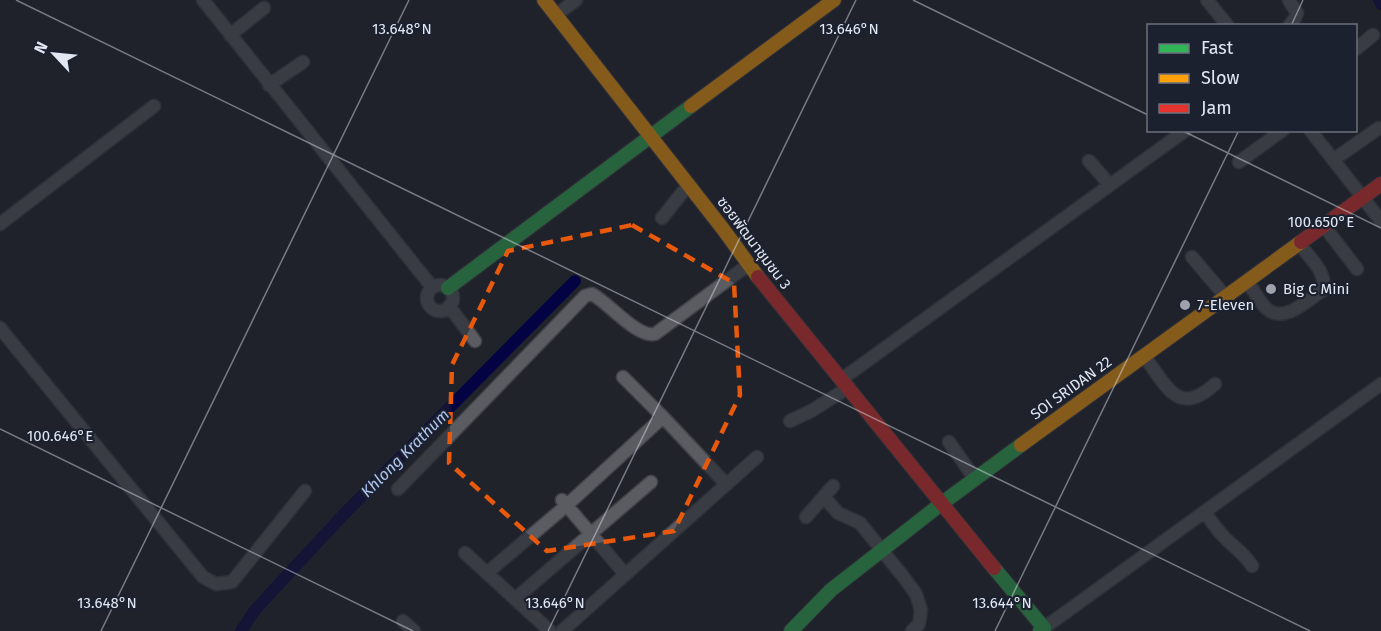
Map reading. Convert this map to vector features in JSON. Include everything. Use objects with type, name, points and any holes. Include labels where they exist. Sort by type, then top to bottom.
[{"type":"street","points":[[203,0],[432,287]]},
{"type":"street","name":"ซอยพัฒนาชุมชน 3","points":[[544,0],[723,229],[748,265],[1044,630]]},
{"type":"street","points":[[556,15],[576,0]]},
{"type":"street","points":[[448,288],[834,0]]},
{"type":"street","points":[[1207,0],[1226,24]]},
{"type":"street","points":[[1289,0],[1297,13],[1290,24]]},
{"type":"street","points":[[230,35],[264,8]]},
{"type":"street","points":[[1357,48],[1373,35]]},
{"type":"street","points":[[269,85],[303,62]]},
{"type":"street","points":[[0,224],[154,106]]},
{"type":"street","points":[[1333,160],[1379,128]]},
{"type":"street","points":[[790,421],[813,410],[845,383],[1183,132]]},
{"type":"street","points":[[1239,162],[1279,132]]},
{"type":"street","points":[[1312,132],[1381,221]]},
{"type":"street","points":[[1089,161],[1110,185]]},
{"type":"street","points":[[662,218],[688,184]]},
{"type":"street","name":"SOI SRIDAN 22","points":[[791,631],[831,590],[941,504],[1381,184]]},
{"type":"street","points":[[1324,226],[1357,269]]},
{"type":"street","points":[[1247,282],[1266,308],[1275,314],[1287,314],[1323,290],[1325,282],[1323,274],[1299,244]]},
{"type":"street","points":[[1192,257],[1226,297]]},
{"type":"street","points":[[398,489],[585,296],[592,294],[600,298],[641,332],[650,335],[655,334],[748,265]]},
{"type":"street","points":[[440,285],[448,288],[452,295],[449,306],[441,310],[430,306],[427,298],[432,287],[440,285]]},
{"type":"street","points":[[449,306],[475,341]]},
{"type":"street","points":[[0,328],[203,577],[216,584],[232,582],[305,491]]},
{"type":"street","points":[[1144,356],[1181,399],[1190,400],[1204,394],[1215,384]]},
{"type":"street","points":[[623,377],[726,484]]},
{"type":"street","points":[[1044,630],[1381,384]]},
{"type":"street","points":[[487,573],[564,502],[663,417]]},
{"type":"street","points":[[949,442],[975,479]]},
{"type":"street","points":[[562,631],[757,457]]},
{"type":"street","points":[[515,599],[651,482]]},
{"type":"street","points":[[806,517],[833,486]]},
{"type":"street","points":[[824,497],[838,513],[860,523],[916,594],[921,610],[919,624],[912,631]]},
{"type":"street","points":[[564,502],[625,574]]},
{"type":"street","points":[[1205,512],[1227,540],[1244,553],[1252,566]]},
{"type":"street","points":[[465,553],[550,631]]},
{"type":"street","points":[[403,621],[414,631]]},
{"type":"highlighted area","points":[[632,225],[734,283],[740,395],[674,531],[547,551],[449,463],[452,365],[508,251]]},
{"type":"waterway","points":[[1379,0],[1381,4]]},
{"type":"waterway","name":"Khlong Krathum","points":[[241,631],[255,610],[344,514],[575,281]]},
{"type":"traffic: fast","points":[[448,288],[691,106]]},
{"type":"traffic: fast","points":[[791,631],[831,590],[1021,445]]},
{"type":"traffic: fast","points":[[994,568],[1044,628],[1040,631]]},
{"type":"traffic: slow","points":[[544,0],[758,277]]},
{"type":"traffic: slow","points":[[691,106],[834,0]]},
{"type":"traffic: slow","points":[[1021,445],[1301,242]]},
{"type":"traffic: jam","points":[[1301,242],[1381,184]]},
{"type":"traffic: jam","points":[[758,277],[994,568]]},
{"type":"place","name":"Big C Mini","points":[[1271,289]]},
{"type":"place","name":"7-Eleven","points":[[1185,305]]}]
